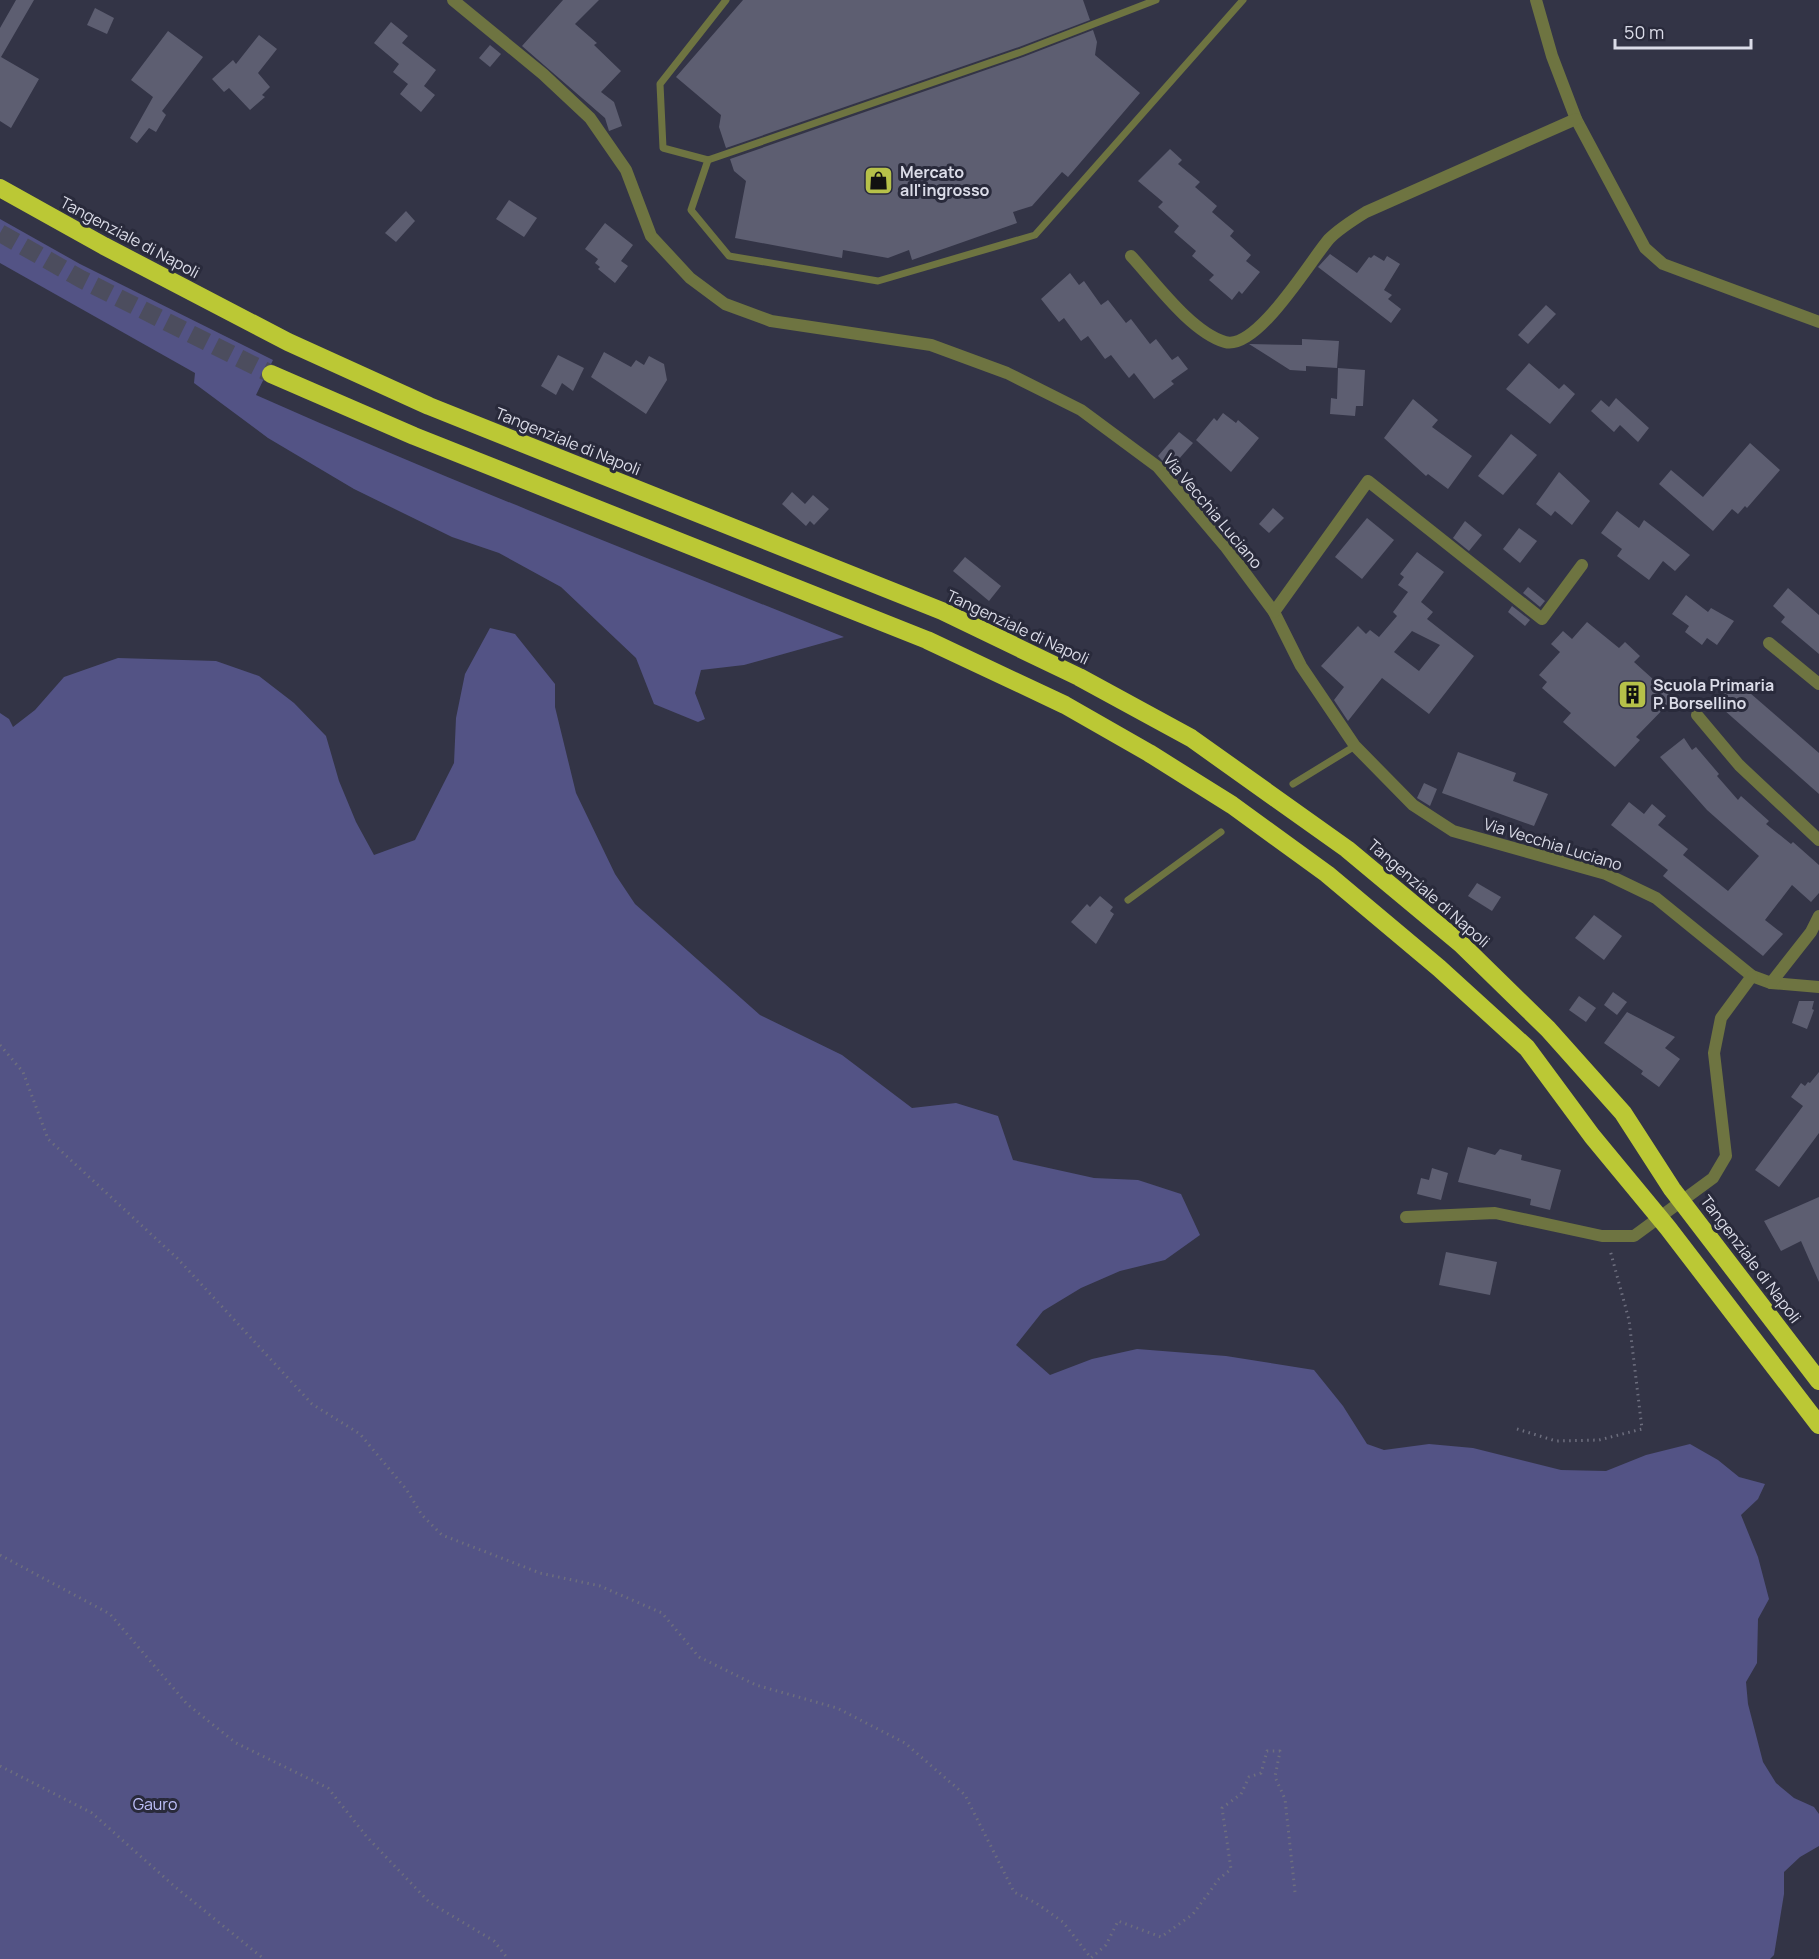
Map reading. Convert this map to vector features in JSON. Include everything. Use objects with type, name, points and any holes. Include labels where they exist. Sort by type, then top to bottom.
[{"type":"highway","name":"Tangenziale di Napoli","points":[[0,188],[104,246],[288,342],[429,406],[942,611],[1079,677],[1191,738],[1347,849],[1461,944],[1548,1029],[1623,1113],[1672,1189],[1819,1381]]},
{"type":"highway","points":[[271,374],[414,436],[927,640],[1065,705],[1149,753],[1232,805],[1327,874],[1439,968],[1527,1048],[1592,1136],[1668,1228],[1819,1425]]},
{"type":"street","name":"Via Vecchia Luciano","points":[[453,0],[543,74],[590,118],[626,170],[651,236],[690,278],[725,304],[771,321],[931,345],[1007,374],[1081,410],[1158,467],[1225,546],[1274,612],[1301,666],[1355,746],[1413,805],[1453,831],[1606,874],[1656,898],[1752,976],[1771,983],[1819,987]]},
{"type":"street","points":[[1536,0],[1552,56],[1576,119],[1645,248],[1663,264],[1819,322]]},
{"type":"street","points":[[1131,256],[1195,324],[1226,343],[1245,340],[1270,317],[1330,238],[1346,224],[1366,212],[1576,119]]},
{"type":"street","points":[[1274,612],[1368,481],[1542,619],[1582,565]]},
{"type":"street","points":[[1769,643],[1819,684]]},
{"type":"street","points":[[1697,715],[1739,765],[1819,840]]},
{"type":"street","points":[[1771,983],[1815,932],[1819,916]]},
{"type":"street","points":[[1406,1217],[1495,1213],[1606,1236],[1634,1236],[1713,1178],[1726,1156],[1714,1053],[1721,1018],[1752,976]]},
{"type":"lane","points":[[726,0],[660,84],[663,148],[708,160],[1021,52],[1156,0]]},
{"type":"lane","points":[[708,160],[691,210],[729,256],[878,281],[1035,235],[1243,0]]},
{"type":"lane","points":[[1293,784],[1355,746]]},
{"type":"lane","points":[[1128,900],[1221,832]]},
{"type":"path","points":[[0,1045],[23,1072],[48,1139],[178,1259],[312,1404],[360,1434],[406,1489],[422,1515],[442,1535],[540,1573],[600,1586],[662,1613],[699,1657],[756,1685],[837,1708],[905,1743],[965,1795],[1014,1892],[1036,1903],[1063,1922],[1091,1958],[1106,1945],[1118,1921],[1161,1936],[1193,1914],[1219,1879],[1231,1869],[1222,1808],[1241,1794],[1249,1777],[1261,1773],[1267,1751],[1280,1751],[1275,1777],[1285,1799],[1295,1892]]},
{"type":"path","points":[[1517,1428],[1556,1441],[1599,1440],[1642,1429],[1629,1320],[1606,1236]]},
{"type":"path","points":[[0,1555],[110,1614],[187,1704],[236,1743],[328,1788],[367,1838],[429,1902],[494,1941],[508,1959]]},
{"type":"path","points":[[0,1766],[92,1813],[174,1886],[264,1959]]},
{"type":"green space","points":[[0,219],[80,264],[273,360],[256,395],[476,489],[844,637],[744,665],[701,670],[695,693],[705,719],[698,722],[654,704],[636,658],[561,587],[499,553],[452,537],[354,489],[268,438],[194,383],[195,373],[0,263]]},
{"type":"green space","name":"Gauro","points":[[490,628],[515,634],[555,684],[555,707],[576,793],[615,874],[635,904],[760,1015],[842,1055],[912,1108],[956,1103],[998,1116],[1013,1160],[1094,1178],[1138,1180],[1181,1194],[1200,1235],[1165,1260],[1120,1271],[1081,1288],[1043,1311],[1016,1345],[1050,1375],[1092,1359],[1137,1349],[1226,1356],[1314,1370],[1343,1406],[1367,1444],[1384,1450],[1429,1444],[1473,1448],[1561,1470],[1606,1471],[1646,1455],[1690,1444],[1718,1460],[1739,1477],[1765,1484],[1758,1499],[1741,1515],[1758,1557],[1769,1599],[1758,1619],[1757,1663],[1746,1682],[1748,1704],[1763,1762],[1776,1783],[1794,1798],[1814,1807],[1819,1814],[1819,1846],[1800,1857],[1784,1872],[1784,1894],[1774,1955],[1770,1959],[0,1959],[0,713],[9,719],[13,727],[35,710],[64,677],[118,658],[216,661],[259,676],[294,703],[326,736],[339,781],[356,822],[374,855],[415,840],[454,763],[456,718],[465,674]]},
{"type":"building","points":[[16,0],[34,0],[1,57],[39,79],[11,128],[0,121],[0,28]]},
{"type":"building","points":[[563,0],[599,0],[575,24],[597,43],[594,45],[621,71],[601,92],[614,102],[622,126],[609,131],[605,118],[522,46]]},
{"type":"building","points":[[743,0],[1083,0],[1090,20],[1019,47],[726,148],[719,127],[721,115],[676,77]]},
{"type":"building","points":[[95,8],[114,18],[107,34],[87,25]]},
{"type":"building","points":[[391,22],[408,36],[402,43],[436,70],[424,86],[435,95],[421,112],[400,94],[408,84],[393,72],[399,64],[374,43]]},
{"type":"building","points":[[1093,30],[1097,42],[1095,55],[1140,93],[1068,177],[1062,172],[1032,206],[1013,212],[1017,223],[912,260],[909,250],[888,258],[843,250],[842,258],[735,238],[746,181],[734,171],[730,159],[1023,57]]},
{"type":"building","points":[[168,31],[203,57],[162,111],[166,115],[156,132],[149,128],[137,143],[130,138],[153,97],[131,80]]},
{"type":"building","points":[[259,35],[277,49],[258,73],[270,87],[262,95],[265,97],[250,110],[229,88],[224,92],[212,79],[233,60],[236,64]]},
{"type":"building","points":[[490,45],[501,54],[490,67],[479,58]]},
{"type":"building","points":[[1170,149],[1182,160],[1178,164],[1200,182],[1195,187],[1217,206],[1212,212],[1234,231],[1230,236],[1251,255],[1246,261],[1260,272],[1242,294],[1239,291],[1232,300],[1209,280],[1214,275],[1192,256],[1196,251],[1174,232],[1179,226],[1158,207],[1163,202],[1138,181]]},
{"type":"building","points":[[509,200],[537,218],[524,237],[496,219]]},
{"type":"building","points":[[406,211],[415,221],[396,242],[385,233]]},
{"type":"building","points":[[605,223],[633,245],[621,261],[628,266],[615,283],[598,269],[600,267],[595,263],[598,259],[585,249]]},
{"type":"building","points":[[1330,254],[1357,273],[1369,257],[1374,255],[1384,261],[1387,256],[1400,264],[1384,290],[1392,295],[1388,299],[1401,309],[1391,323],[1318,267]]},
{"type":"building","points":[[1070,273],[1079,285],[1084,281],[1101,305],[1108,300],[1126,323],[1131,319],[1150,344],[1156,339],[1172,360],[1178,356],[1188,369],[1171,381],[1174,384],[1154,399],[1134,373],[1129,378],[1111,355],[1105,359],[1088,336],[1081,341],[1064,318],[1059,322],[1041,299]]},
{"type":"building","points":[[1546,305],[1556,314],[1528,344],[1518,335]]},
{"type":"building","points":[[1302,339],[1339,341],[1337,368],[1306,366],[1306,371],[1290,370],[1249,344],[1302,345]]},
{"type":"building","points":[[604,352],[631,367],[636,360],[644,365],[649,356],[664,364],[667,380],[646,414],[591,377]]},
{"type":"building","points":[[558,355],[584,368],[573,391],[562,383],[556,395],[541,386]]},
{"type":"building","points":[[1529,363],[1559,389],[1564,384],[1575,394],[1550,424],[1506,389]]},
{"type":"building","points":[[1338,368],[1365,370],[1363,406],[1356,406],[1355,416],[1330,414],[1331,398],[1337,399]]},
{"type":"building","points":[[1616,398],[1649,428],[1638,442],[1620,425],[1614,432],[1591,411],[1601,400],[1609,407]]},
{"type":"building","points":[[1413,399],[1438,420],[1432,427],[1472,456],[1448,489],[1428,474],[1426,476],[1384,438]]},
{"type":"building","points":[[1223,413],[1236,423],[1238,420],[1259,438],[1231,472],[1196,440],[1214,418],[1217,421]]},
{"type":"building","points":[[1179,432],[1193,443],[1170,469],[1158,456]]},
{"type":"building","points":[[1511,434],[1537,455],[1503,495],[1478,476]]},
{"type":"building","points":[[1750,443],[1780,470],[1747,508],[1745,506],[1738,514],[1732,509],[1713,531],[1659,484],[1671,470],[1703,497]]},
{"type":"building","points":[[1559,472],[1590,501],[1572,525],[1555,511],[1551,516],[1536,504]]},
{"type":"building","points":[[792,492],[805,504],[813,495],[829,509],[814,525],[810,521],[806,526],[782,504]]},
{"type":"building","points":[[1273,508],[1284,518],[1269,533],[1259,524]]},
{"type":"building","points":[[1617,511],[1639,528],[1644,520],[1690,555],[1675,571],[1663,561],[1649,580],[1617,556],[1622,549],[1601,533]]},
{"type":"building","points":[[1367,518],[1394,540],[1362,579],[1335,557]]},
{"type":"building","points":[[1465,521],[1482,535],[1469,551],[1453,538]]},
{"type":"building","points":[[1519,528],[1537,541],[1520,563],[1503,549]]},
{"type":"building","points":[[1417,552],[1444,572],[1421,602],[1433,612],[1427,619],[1474,656],[1429,714],[1382,678],[1348,721],[1334,700],[1344,687],[1321,666],[1358,626],[1366,634],[1370,630],[1379,637],[1397,616],[1393,612],[1408,592],[1398,585],[1404,577],[1400,574]],"holes":[[[1412,631],[1440,645],[1419,671],[1394,652]]]},
{"type":"building","points":[[965,557],[1001,586],[989,601],[953,571]]},
{"type":"building","points":[[1528,587],[1545,601],[1540,607],[1523,593]]},
{"type":"building","points":[[1788,588],[1819,615],[1819,654],[1781,622],[1785,617],[1773,606]]},
{"type":"building","points":[[1686,595],[1708,612],[1711,608],[1734,621],[1717,645],[1707,638],[1702,645],[1685,632],[1689,626],[1672,614]]},
{"type":"building","points":[[1512,606],[1530,620],[1525,626],[1508,612]]},
{"type":"building","name":"Scuola Primaria P. Borsellino","points":[[1587,622],[1619,648],[1625,642],[1640,656],[1634,662],[1674,698],[1636,737],[1640,740],[1615,767],[1563,722],[1571,713],[1542,688],[1547,682],[1539,675],[1560,652],[1551,644],[1563,631],[1572,639]]},
{"type":"building","points":[[1735,680],[1819,753],[1819,794],[1715,702]]},
{"type":"building","points":[[1684,738],[1692,750],[1696,747],[1738,800],[1741,796],[1769,821],[1766,824],[1791,844],[1793,842],[1819,865],[1819,893],[1811,902],[1792,885],[1765,920],[1783,934],[1763,956],[1663,876],[1668,870],[1611,825],[1629,802],[1644,814],[1652,804],[1666,816],[1658,825],[1688,849],[1683,855],[1728,891],[1759,856],[1707,810],[1660,757]]},
{"type":"building","points":[[1458,752],[1516,773],[1513,781],[1548,794],[1534,826],[1442,793]]},
{"type":"building","points":[[1424,783],[1437,789],[1430,806],[1417,798]]},
{"type":"building","points":[[1477,883],[1501,897],[1492,911],[1468,896]]},
{"type":"building","points":[[1100,896],[1113,907],[1110,911],[1114,914],[1096,944],[1071,922],[1087,904],[1090,907]]},
{"type":"building","points":[[1594,915],[1622,936],[1604,960],[1575,938]]},
{"type":"building","points":[[1613,992],[1627,1002],[1617,1015],[1604,1005]]},
{"type":"building","points":[[1579,996],[1596,1008],[1586,1022],[1569,1010]]},
{"type":"building","points":[[1799,1001],[1814,1001],[1812,1009],[1814,1010],[1807,1029],[1792,1023]]},
{"type":"building","points":[[1627,1012],[1675,1037],[1665,1048],[1680,1059],[1659,1087],[1641,1074],[1643,1071],[1604,1043]]},
{"type":"building","points":[[1819,1072],[1819,1133],[1779,1187],[1755,1170],[1803,1106],[1791,1097],[1801,1083],[1805,1086],[1808,1082],[1810,1083]]},
{"type":"building","points":[[1468,1147],[1495,1155],[1500,1149],[1522,1155],[1521,1160],[1561,1170],[1550,1210],[1530,1205],[1531,1199],[1458,1182]]},
{"type":"building","points":[[1432,1168],[1448,1173],[1441,1200],[1417,1194],[1421,1178],[1429,1180]]},
{"type":"building","points":[[1819,1197],[1819,1282],[1801,1241],[1781,1251],[1764,1221]]},
{"type":"building","points":[[1446,1252],[1497,1262],[1490,1295],[1439,1285]]},
{"type":"tunnel","points":[[0,233],[81,279],[271,374]]},
{"type":"place","name":"Mercato all'ingrosso","points":[[879,181]]},
{"type":"place","name":"Scuola Primaria P. Borsellino","points":[[1632,694]]}]
